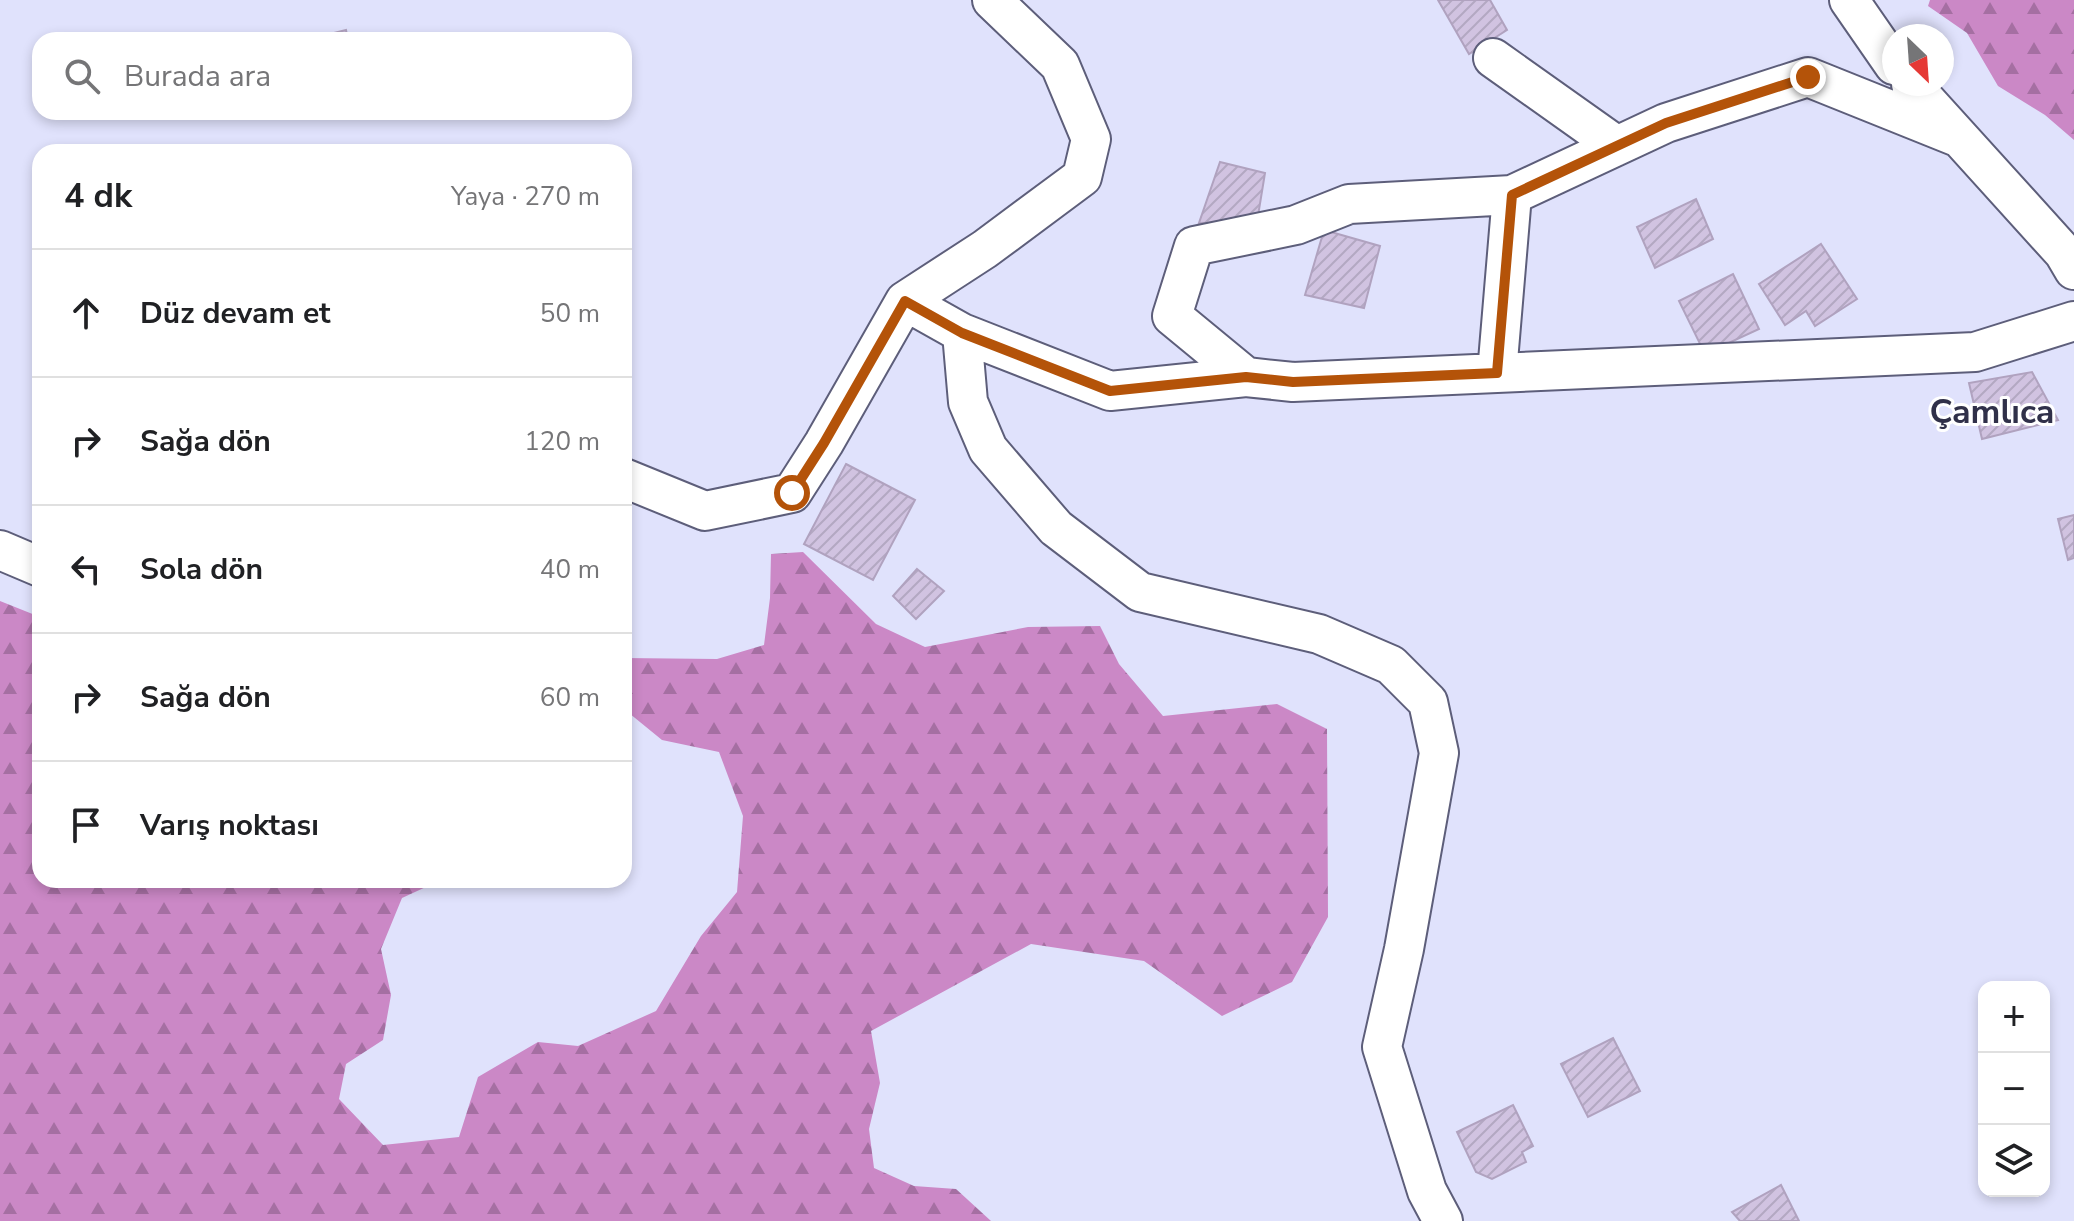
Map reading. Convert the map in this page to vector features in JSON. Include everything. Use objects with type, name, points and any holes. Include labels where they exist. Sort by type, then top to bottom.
[{"type":"street","points":[[632,481],[705,511],[792,493],[905,301],[985,249],[1082,177],[1091,139],[1060,65],[992,0]]},
{"type":"street","points":[[1849,0],[1882,48]]},
{"type":"street","points":[[1493,58],[1617,146]]},
{"type":"street","points":[[1246,377],[1172,316],[1194,246],[1296,225],[1349,204],[1512,195],[1666,123],[1808,77],[1960,138]]},
{"type":"street","points":[[1922,96],[2064,253],[2074,270]]},
{"type":"street","points":[[1497,373],[1512,195]]},
{"type":"street","points":[[905,301],[962,333],[1110,391],[1246,377],[1293,382],[1975,352],[2074,321]]},
{"type":"street","points":[[962,333],[968,402],[988,449],[1056,528],[1140,592],[1319,634],[1391,665],[1428,702],[1439,753],[1404,949],[1382,1047],[1427,1191],[1443,1221]]},
{"type":"street","points":[[0,550],[32,564]]},
{"type":"green space","points":[[1930,0],[2074,0],[2074,140],[2045,115],[1998,86],[1967,33],[1928,6]]},
{"type":"green space","points":[[803,552],[876,624],[925,647],[1028,627],[1100,626],[1119,664],[1163,716],[1277,704],[1327,729],[1328,917],[1292,982],[1222,1016],[1144,961],[1031,944],[871,1031],[880,1083],[869,1129],[874,1168],[914,1186],[956,1189],[991,1221],[0,1221],[0,601],[32,614],[32,888],[424,888],[402,898],[381,949],[391,995],[383,1040],[346,1064],[339,1099],[383,1145],[459,1137],[478,1077],[538,1042],[578,1046],[656,1011],[701,936],[737,892],[743,816],[719,752],[662,740],[632,716],[632,658],[717,659],[764,645],[771,554]]},
{"type":"building","points":[[1438,0],[1490,0],[1507,30],[1469,54]]},
{"type":"building","points":[[1220,162],[1265,173],[1257,222],[1199,223]]},
{"type":"building","points":[[1696,199],[1713,239],[1655,268],[1637,227]]},
{"type":"building","points":[[1324,230],[1380,246],[1364,308],[1305,295]]},
{"type":"building","points":[[1821,244],[1857,299],[1815,326],[1806,311],[1785,325],[1759,284]]},
{"type":"building","points":[[1733,274],[1759,329],[1705,354],[1679,301]]},
{"type":"building","points":[[2032,372],[2058,420],[1982,439],[1969,383]]},
{"type":"building","points":[[846,464],[915,500],[873,580],[804,544]]},
{"type":"building","points":[[2074,515],[2074,558],[2068,560],[2058,519]]},
{"type":"building","points":[[917,569],[944,591],[916,619],[893,596]]},
{"type":"building","points":[[1613,1038],[1640,1091],[1588,1117],[1561,1064]]},
{"type":"building","points":[[1513,1105],[1533,1146],[1522,1152],[1526,1162],[1492,1179],[1476,1172],[1457,1132]]},
{"type":"building","points":[[1781,1185],[1799,1221],[1740,1221],[1732,1212]]},
{"type":"district","name":"Çamlıca","points":[[1992,411]]},
{"type":"route","points":[[792,493],[905,301],[962,333],[1110,391],[1246,377],[1293,382],[1497,373],[1512,195],[1666,123],[1808,77]]}]
